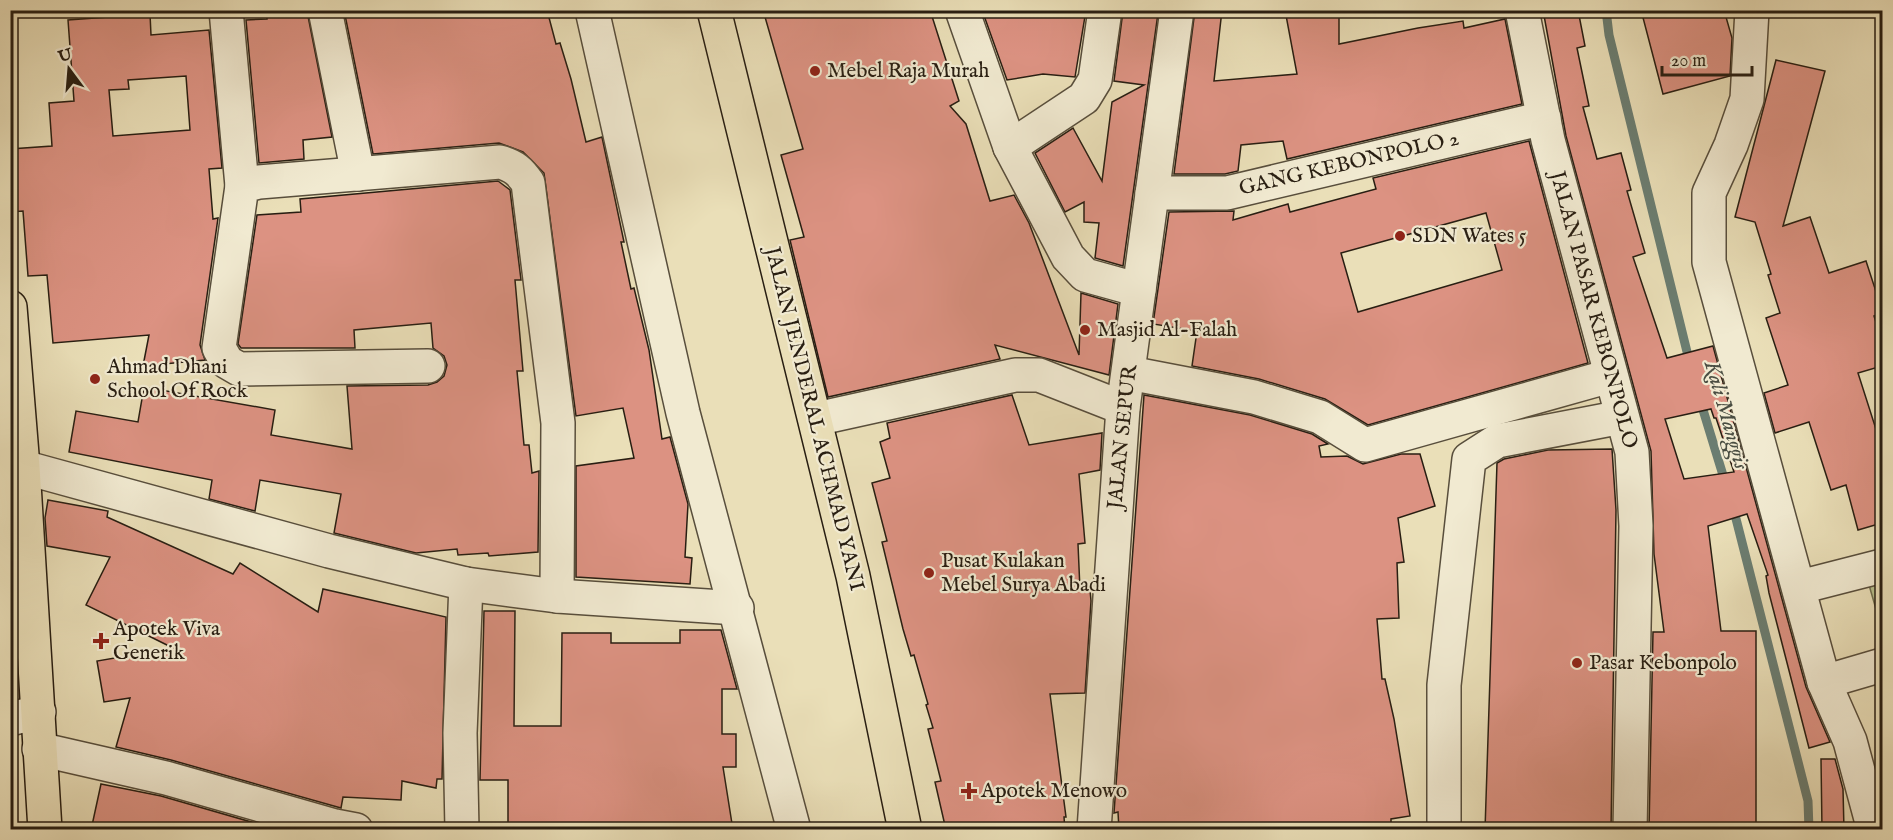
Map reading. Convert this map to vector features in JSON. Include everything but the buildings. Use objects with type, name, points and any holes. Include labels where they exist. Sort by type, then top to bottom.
[{"type":"main road","name":"JALAN JENDERAL ACHMAD YANI","points":[[714,10],[853,576],[905,830]]},
{"type":"main road","points":[[10,308],[23,467],[25,715],[39,749],[45,830]]},
{"type":"street","points":[[226,10],[242,186],[219,348],[227,362],[239,369],[428,366]]},
{"type":"street","points":[[326,10],[358,174]]},
{"type":"street","points":[[592,10],[683,413],[737,608],[794,830]]},
{"type":"street","points":[[962,10],[1010,147],[1068,257],[1085,275],[1102,282],[1139,290]]},
{"type":"street","points":[[1010,147],[1084,98],[1095,80],[1105,10]]},
{"type":"street","name":"JALAN SEPUR","points":[[1094,830],[1123,408],[1177,10]]},
{"type":"street","name":"JALAN PASAR KEBONPOLO","points":[[1522,10],[1544,118],[1610,376],[1632,452],[1636,526],[1630,830]]},
{"type":"street","points":[[1752,10],[1748,99],[1731,145],[1709,193],[1709,262],[1800,587],[1824,682],[1850,741],[1874,830]]},
{"type":"street","name":"GANG KEBONPOLO 2","points":[[1152,193],[1227,193],[1544,118]]},
{"type":"street","points":[[242,186],[500,162],[512,165],[528,183],[558,423],[557,596]]},
{"type":"street","points":[[1129,373],[1254,397],[1309,413],[1320,417],[1365,445],[1610,376]]},
{"type":"street","points":[[816,419],[1016,375],[1039,375],[1123,408]]},
{"type":"street","points":[[1444,830],[1444,685],[1469,459],[1497,441],[1622,417]]},
{"type":"street","points":[[23,467],[329,551],[466,584],[557,596],[737,608]]},
{"type":"street","points":[[1800,587],[1882,566]]},
{"type":"street","points":[[462,830],[460,733],[466,584]]},
{"type":"street","points":[[1824,682],[1882,665]]},
{"type":"street","points":[[39,749],[166,778],[356,830]]},
{"type":"green space","points":[[1882,574],[1882,630],[1867,578]]},
{"type":"waterway","name":"Kali Manggis","points":[[1606,10],[1609,35],[1690,364]]},
{"type":"waterway","name":"Kali Manggis","points":[[1700,400],[1726,485]]},
{"type":"waterway","name":"Kali Manggis","points":[[1733,507],[1808,801],[1809,830]]},
{"type":"place","name":"Mebel Raja Murah","points":[[815,71]]},
{"type":"place","name":"SDN Wates 5","points":[[1400,236]]},
{"type":"place","name":"Masjid Al-Falah","points":[[1085,330]]},
{"type":"place","name":"Ahmad Dhani School Of Rock","points":[[95,379]]},
{"type":"place","name":"Pusat Kulakan Mebel Surya Abadi","points":[[929,573]]},
{"type":"place","name":"Apotek Viva Generik","points":[[101,641]]},
{"type":"place","name":"Pasar Kebonpolo","points":[[1577,663]]},
{"type":"place","name":"Apotek Menowo","points":[[969,791]]}]
